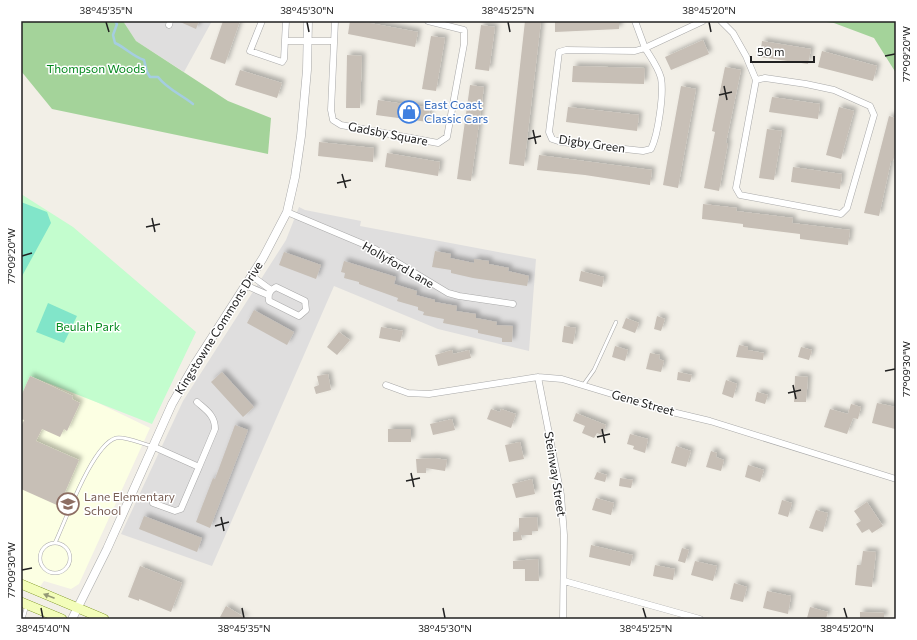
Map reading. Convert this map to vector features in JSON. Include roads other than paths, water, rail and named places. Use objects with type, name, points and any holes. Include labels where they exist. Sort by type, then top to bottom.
[{"type":"main road","points":[[21,584],[104,619]]},
{"type":"main road","points":[[24,604],[62,619]]},
{"type":"street","points":[[262,21],[250,51],[282,62],[284,59],[286,41],[286,21]]},
{"type":"street","name":"Kingstowne Commons Drive","points":[[72,619],[107,549],[172,404],[195,364],[252,276],[287,212],[295,177],[301,136],[307,70],[308,21]]},
{"type":"street","name":"Gadsby Square","points":[[335,21],[331,110],[333,120],[341,125],[430,143],[438,143],[447,137],[464,44],[464,30],[428,21]]},
{"type":"street","points":[[635,21],[645,48]]},
{"type":"street","name":"Digby Green","points":[[645,48],[658,70],[662,91],[655,141],[651,149],[643,151],[561,142],[552,139],[549,132],[559,52],[566,50],[635,51],[645,48],[703,21]]},
{"type":"street","points":[[721,21],[733,33],[746,56],[756,80],[748,129],[737,179],[736,188],[740,195],[841,214],[847,208],[874,115],[870,106],[834,90],[765,78],[756,80]]},
{"type":"street","points":[[286,41],[334,41]]},
{"type":"street","name":"Hollyford Lane","points":[[287,212],[375,249],[448,293],[513,304]]},
{"type":"street","points":[[252,276],[269,293],[269,301],[299,316],[306,310],[306,301],[276,287],[269,293]]},
{"type":"street","points":[[245,285],[269,293]]},
{"type":"street","name":"Gene Street","points":[[386,385],[408,393],[428,394],[538,377],[562,379],[584,384],[607,393],[668,411],[710,421],[896,479]]},
{"type":"street","name":"Steinway Street","points":[[538,377],[561,495],[564,535],[563,619]]},
{"type":"street","points":[[152,503],[175,511],[181,510],[215,429],[213,416],[197,402]]},
{"type":"street","points":[[152,446],[199,467]]},
{"type":"street","points":[[564,581],[700,619]]},
{"type":"lane","points":[[584,384],[594,370],[616,322]]},
{"type":"lane","points":[[55,543],[86,473],[100,449],[108,442],[117,438],[152,446]]},
{"type":"lane","points":[[55,543],[63,545],[68,551],[70,558],[68,566],[63,571],[55,573],[48,571],[42,566],[40,558],[42,551],[48,545],[55,543]]},
{"type":"lane","points":[[23,619],[24,604]]},
{"type":"waterway","points":[[115,21],[117,24],[113,35],[115,43],[144,60],[150,77],[158,77],[170,88],[193,104]]},
{"type":"place","name":"East Coast Classic Cars","points":[[409,112]]},
{"type":"place","name":"Lane Elementary School","points":[[68,504]]},
{"type":"park label","name":"Thompson Woods","points":[[96,69]]},
{"type":"park label","name":"Beulah Park","points":[[88,327]]}]
